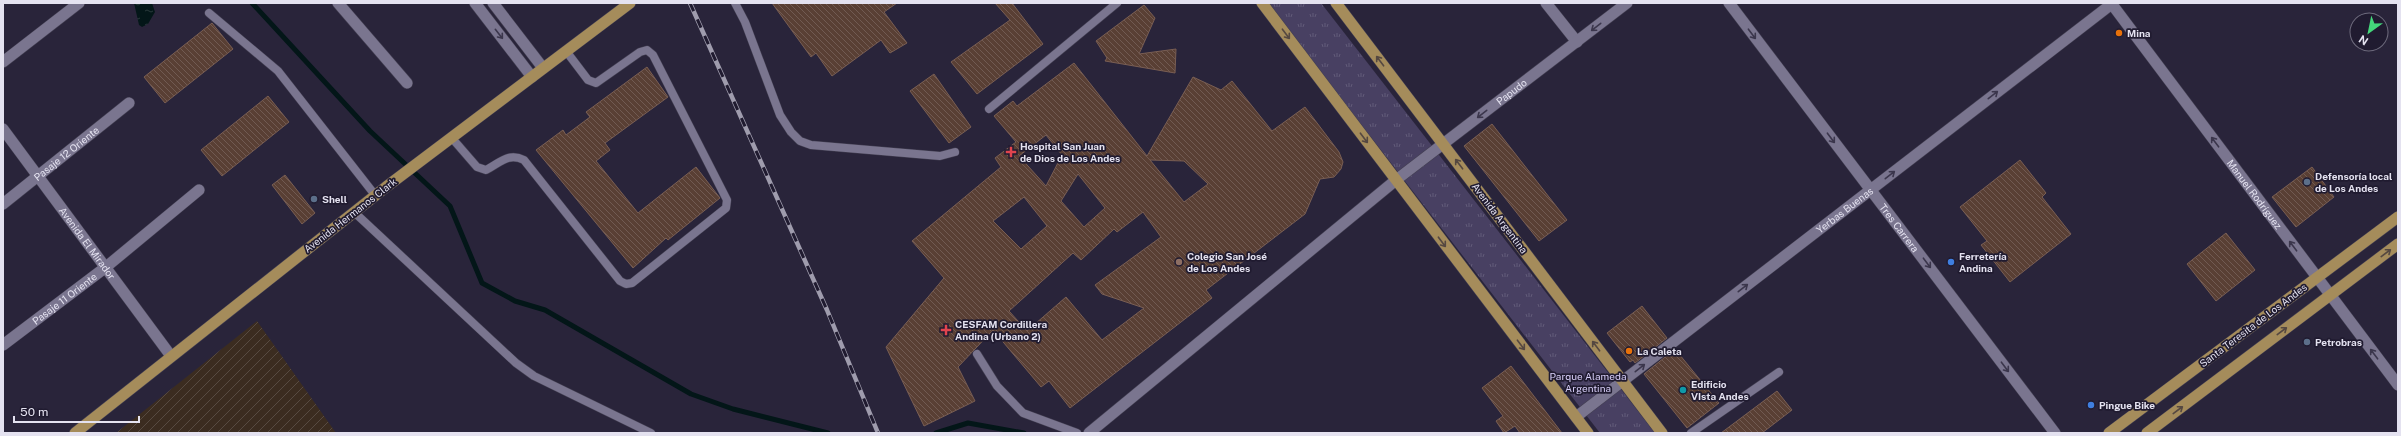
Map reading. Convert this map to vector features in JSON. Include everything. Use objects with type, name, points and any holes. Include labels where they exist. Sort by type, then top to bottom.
[{"type":"main road","name":"Avenida Hermanos Clark","points":[[75,433],[375,195],[630,3]]},
{"type":"main road","points":[[1262,3],[1588,433]]},
{"type":"main road","name":"Avenida Argentina","points":[[1336,3],[1662,433]]},
{"type":"main road","name":"Santa Teresita de Los Andes","points":[[2109,433],[2398,217]]},
{"type":"main road","points":[[2147,433],[2398,244]]},
{"type":"street","points":[[3,62],[79,3]]},
{"type":"street","points":[[338,3],[407,83]]},
{"type":"street","points":[[475,3],[532,77]]},
{"type":"street","points":[[493,3],[543,68]]},
{"type":"street","points":[[1546,3],[1576,42]]},
{"type":"street","name":"Papudo","points":[[1089,433],[1396,180],[1627,3]]},
{"type":"street","name":"Tres Carrera","points":[[1729,3],[2055,433]]},
{"type":"street","name":"Yerbas Buenas","points":[[1576,417],[2112,3]]},
{"type":"street","name":"Manuel Rodríguez","points":[[2112,3],[2398,385]]},
{"type":"street","name":"Pasaje 12 Oriente","points":[[3,204],[129,102]]},
{"type":"street","name":"Avenida El Mirador","points":[[3,129],[37,177],[106,267],[171,356]]},
{"type":"street","name":"Pasaje 11 Oriente","points":[[3,346],[106,267],[199,190]]},
{"type":"lane","points":[[735,3],[745,22],[780,115],[791,132],[800,141],[810,145],[940,156],[955,152]]},
{"type":"lane","points":[[989,109],[1117,3]]},
{"type":"lane","points":[[209,13],[278,71],[375,195]]},
{"type":"lane","points":[[451,137],[477,167],[486,170],[507,157],[516,156],[524,160],[620,280],[626,284],[632,283],[726,208],[726,200],[653,55],[647,50],[640,52],[596,83],[588,80],[566,51]]},
{"type":"lane","points":[[354,212],[516,363],[534,376],[651,433]]},
{"type":"lane","points":[[977,354],[997,386],[1023,413],[1076,433]]},
{"type":"lane","points":[[1692,433],[1779,372]]},
{"type":"shaded area","points":[[257,321],[336,433],[116,433]]},
{"type":"green space","name":"Parque Alameda Argentina","points":[[1267,3],[1321,3],[1655,433],[1600,433]]},
{"type":"water","points":[[134,3],[152,3],[155,12],[148,24],[142,27],[139,25]]},
{"type":"building","points":[[772,3],[897,3],[884,12],[907,43],[890,53],[881,40],[832,76],[816,53],[811,57]]},
{"type":"building","points":[[995,3],[1012,3],[1043,44],[977,94],[951,62],[1010,20]]},
{"type":"building","points":[[1144,5],[1155,18],[1139,54],[1176,49],[1175,73],[1105,61],[1107,58],[1096,41]]},
{"type":"building","points":[[212,23],[233,49],[165,103],[144,77]]},
{"type":"building","points":[[1074,63],[1147,156],[1193,77],[1221,90],[1232,81],[1272,131],[1305,107],[1339,152],[1343,162],[1341,169],[1334,177],[1320,179],[1305,214],[1206,290],[1212,298],[1070,408],[1049,381],[1041,387],[993,330],[958,367],[975,401],[924,426],[886,347],[944,278],[912,241],[1001,167],[995,158],[1016,142],[994,116],[1013,101],[1017,106]],"holes":[[[1046,135],[1062,155],[1046,186],[1019,156]],[[1150,160],[1184,161],[1208,184],[1184,202]],[[1078,174],[1105,208],[1084,227],[1061,201]],[[1024,197],[1047,226],[1021,249],[993,221]],[[1143,212],[1161,237],[1095,285],[1102,294],[1144,308],[1102,340],[1066,297],[1027,331],[1009,311],[1073,253],[1081,260],[1114,229],[1117,232]]]},
{"type":"building","points":[[647,67],[668,97],[605,143],[610,150],[596,161],[638,213],[696,167],[720,198],[668,240],[666,238],[633,268],[536,150],[563,130],[566,135],[590,117],[586,112]]},
{"type":"building","points":[[934,74],[971,127],[949,143],[910,91]]},
{"type":"building","points":[[268,96],[289,122],[222,176],[201,150]]},
{"type":"building","points":[[1492,124],[1567,220],[1539,241],[1464,146]]},
{"type":"building","points":[[2020,160],[2046,193],[2042,197],[2071,234],[2010,282],[1981,245],[1987,241],[1960,207]]},
{"type":"building","name":"Defensoría local de Los Andes","points":[[2312,167],[2334,197],[2296,227],[2272,197]]},
{"type":"building","points":[[285,175],[315,213],[302,224],[272,185]]},
{"type":"building","points":[[2226,233],[2255,270],[2216,301],[2187,264]]},
{"type":"building","points":[[1642,306],[1667,338],[1635,363],[1633,360],[1630,362],[1607,333]]},
{"type":"building","name":"Edificio VIsta Andes","points":[[1675,349],[1719,403],[1687,428],[1644,374]]},
{"type":"building","points":[[1511,366],[1562,433],[1520,433],[1515,426],[1504,433],[1496,421],[1503,416],[1482,388]]},
{"type":"building","points":[[1777,391],[1792,410],[1762,433],[1721,433]]},
{"type":"waterway","points":[[252,3],[370,131],[450,206],[482,283],[515,301],[545,310],[691,394],[733,409],[828,433]]},
{"type":"waterway","points":[[936,433],[968,423],[1024,433]]},
{"type":"railway","points":[[690,3],[827,310],[878,433]]},
{"type":"place","name":"Mina","points":[[2119,33]]},
{"type":"place","name":"Hospital San Juan de Dios de Los Andes","points":[[1011,152]]},
{"type":"place","name":"Defensoría local de Los Andes","points":[[2307,182]]},
{"type":"place","name":"Shell","points":[[314,199]]},
{"type":"place","name":"Colegio San José de Los Andes","points":[[1179,262]]},
{"type":"place","name":"Ferretería Andina","points":[[1951,262]]},
{"type":"place","name":"CESFAM Cordillera Andina (Urbano 2)","points":[[946,330]]},
{"type":"place","name":"Petrobras","points":[[2307,342]]},
{"type":"place","name":"La Caleta","points":[[1629,351]]},
{"type":"place","name":"Edificio VIsta Andes","points":[[1683,390]]},
{"type":"place","name":"Pingue Bike","points":[[2091,405]]}]
